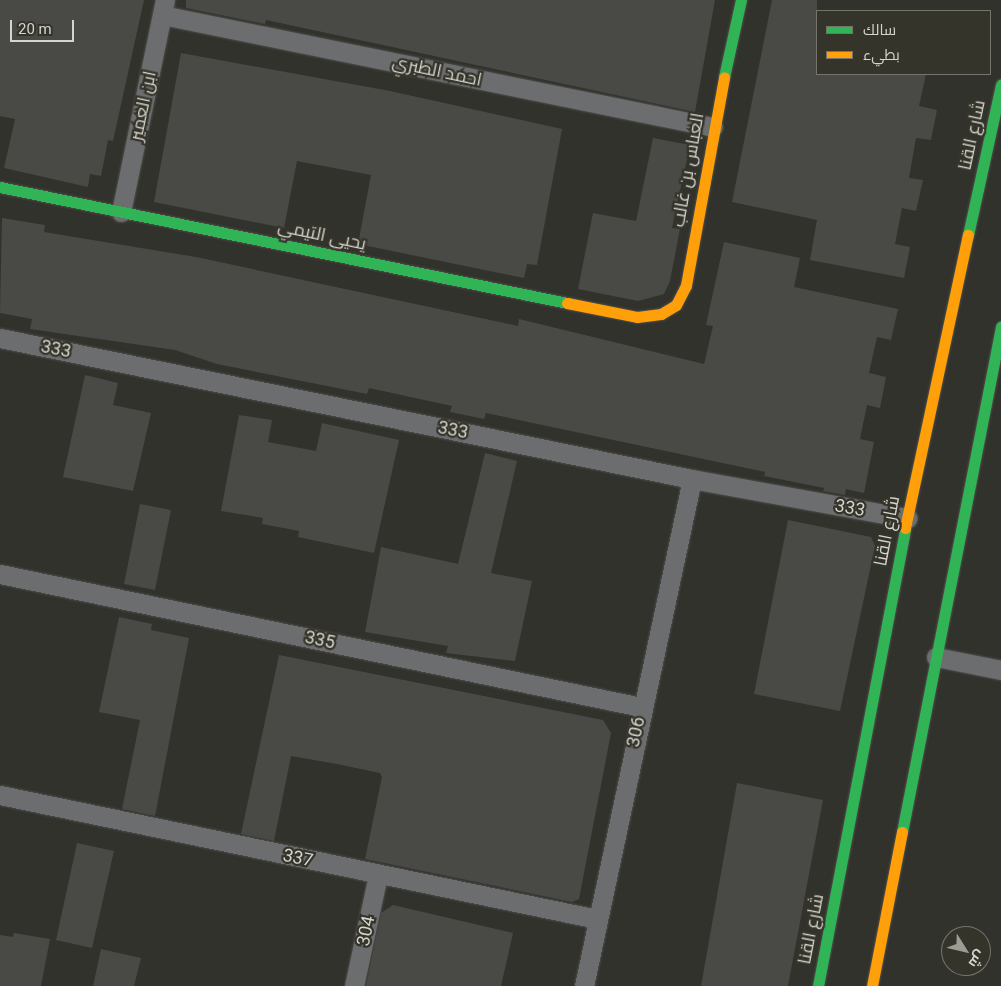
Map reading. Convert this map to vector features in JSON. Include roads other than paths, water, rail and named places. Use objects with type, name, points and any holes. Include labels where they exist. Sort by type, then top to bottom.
[{"type":"street","name":"العباس بن غالب","points":[[637,317],[661,314],[676,305],[686,285],[713,127],[741,0]]},
{"type":"street","name":"احمد الطبري","points":[[163,7],[713,127]]},
{"type":"street","name":"ابن العمير","points":[[121,212],[163,7]]},
{"type":"street","name":"شارع القنا","points":[[818,986],[907,518],[1001,85]]},
{"type":"street","name":"يحيى التيمي","points":[[0,187],[637,317]]},
{"type":"street","points":[[872,986],[1001,327]]},
{"type":"street","name":"333","points":[[0,338],[692,479],[907,518]]},
{"type":"street","name":"306","points":[[584,986],[641,707],[692,479]]},
{"type":"street","name":"335","points":[[0,574],[641,707]]},
{"type":"street","points":[[936,657],[1001,670]]},
{"type":"street","name":"337","points":[[0,795],[597,919]]},
{"type":"street","name":"304","points":[[354,986],[378,875]]}]
